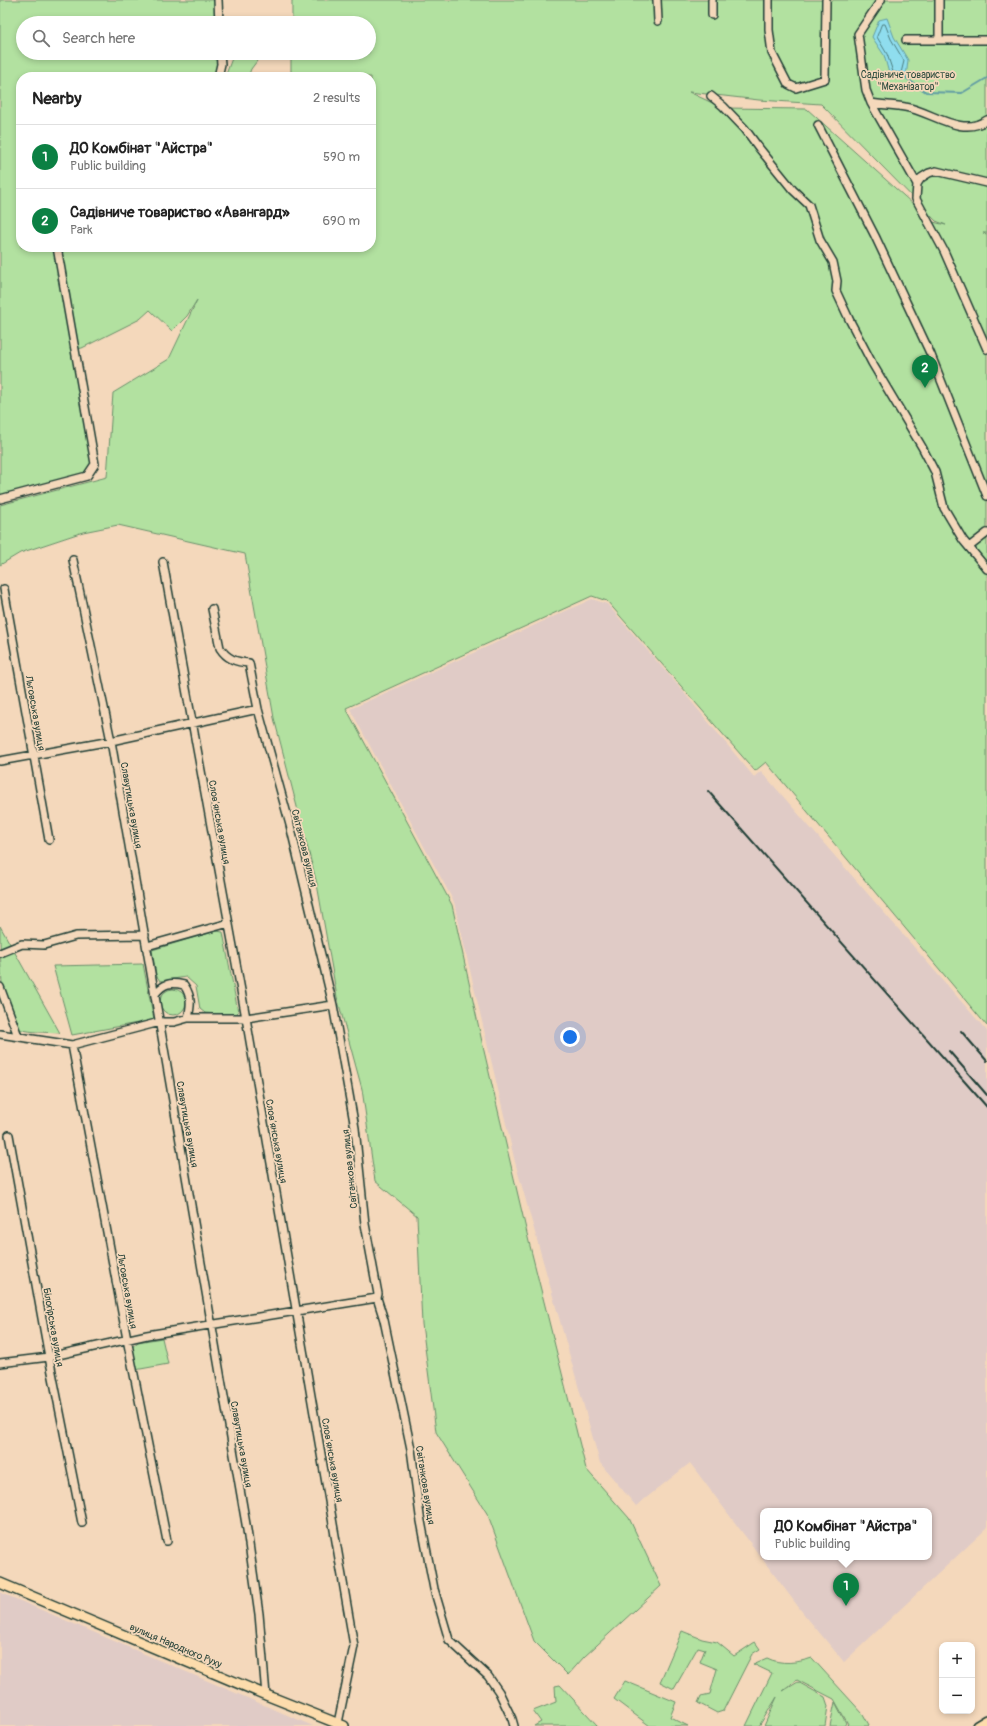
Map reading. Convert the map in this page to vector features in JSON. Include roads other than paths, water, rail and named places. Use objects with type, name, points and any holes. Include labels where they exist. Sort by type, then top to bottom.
[{"type":"main road","name":"вулиця Народного Руху","points":[[0,1583],[341,1725]]},
{"type":"main road","points":[[977,1726],[987,1720]]},
{"type":"street","points":[[218,0],[219,16]]},
{"type":"street","points":[[657,0],[658,21]]},
{"type":"street","points":[[712,0],[712,15]]},
{"type":"street","points":[[769,0],[769,30],[772,53],[788,84],[796,88],[826,79],[826,0]]},
{"type":"street","points":[[881,0],[858,34],[866,90],[871,103],[917,184]]},
{"type":"street","points":[[939,0],[939,40]]},
{"type":"street","points":[[906,40],[987,40]]},
{"type":"street","points":[[219,72],[220,60]]},
{"type":"street","points":[[711,96],[745,129],[793,190],[809,205],[820,240],[833,262],[837,281],[836,291],[846,312],[872,363],[922,446],[935,472],[944,508],[963,540],[987,569]]},
{"type":"street","points":[[871,103],[906,107],[950,124],[970,126],[987,120]]},
{"type":"street","points":[[818,125],[875,236],[931,355],[987,496]]},
{"type":"street","points":[[987,183],[936,171],[921,178],[917,184],[916,199],[944,251],[987,350]]},
{"type":"street","points":[[0,499],[87,476],[95,464],[58,252]]},
{"type":"street","points":[[969,547],[987,533]]},
{"type":"street","name":"Славутицька вулиця","points":[[73,560],[111,741],[246,1523],[258,1606],[266,1695]]},
{"type":"street","name":"Словʼянська вулиця","points":[[163,562],[246,1018],[354,1646],[341,1725]]},
{"type":"street","name":"Льговська вулиця","points":[[4,589],[49,840]]},
{"type":"street","name":"Світанкова вулиця","points":[[212,610],[220,648],[223,653],[235,661],[249,663],[258,709],[299,863],[333,1005],[355,1128],[365,1224],[378,1294],[377,1298],[384,1320],[411,1449],[420,1516],[434,1589],[449,1640],[488,1676],[499,1692],[514,1726]]},
{"type":"street","points":[[0,762],[111,741],[258,709]]},
{"type":"street","points":[[147,946],[229,923]]},
{"type":"street","points":[[0,953],[22,944],[44,945],[76,936],[145,936]]},
{"type":"street","points":[[155,994],[162,986],[175,983],[184,986],[189,992],[191,1002],[188,1018]]},
{"type":"street","points":[[0,987],[18,1036]]},
{"type":"street","points":[[0,1034],[72,1045],[160,1022],[174,1022],[188,1018],[246,1018],[333,1005]]},
{"type":"street","name":"Льговська вулиця","points":[[72,1045],[127,1339],[167,1541]]},
{"type":"street","name":"Білогірська вулиця","points":[[9,1135],[49,1357],[82,1523]]},
{"type":"street","points":[[0,1363],[49,1357],[127,1339],[212,1324],[377,1298]]},
{"type":"water","points":[[887,18],[894,37],[908,60],[906,78],[890,77],[884,55],[872,37],[879,20]]},
{"type":"waterway","points":[[906,78],[926,92],[962,93],[987,78]]},
{"type":"railway","points":[[708,791],[987,1107]]},
{"type":"railway","points":[[961,1031],[987,1061]]},
{"type":"railway","points":[[949,1051],[987,1095]]},
{"type":"place","name":"Садівниче товариство «Авангард»","points":[[925,388]]},
{"type":"place","name":"ДО Комбінат \"Айстра\"","points":[[846,1606]]},
{"type":"park label","name":"Садівниче товариство \"Механізатор\"","points":[[908,80]]}]
